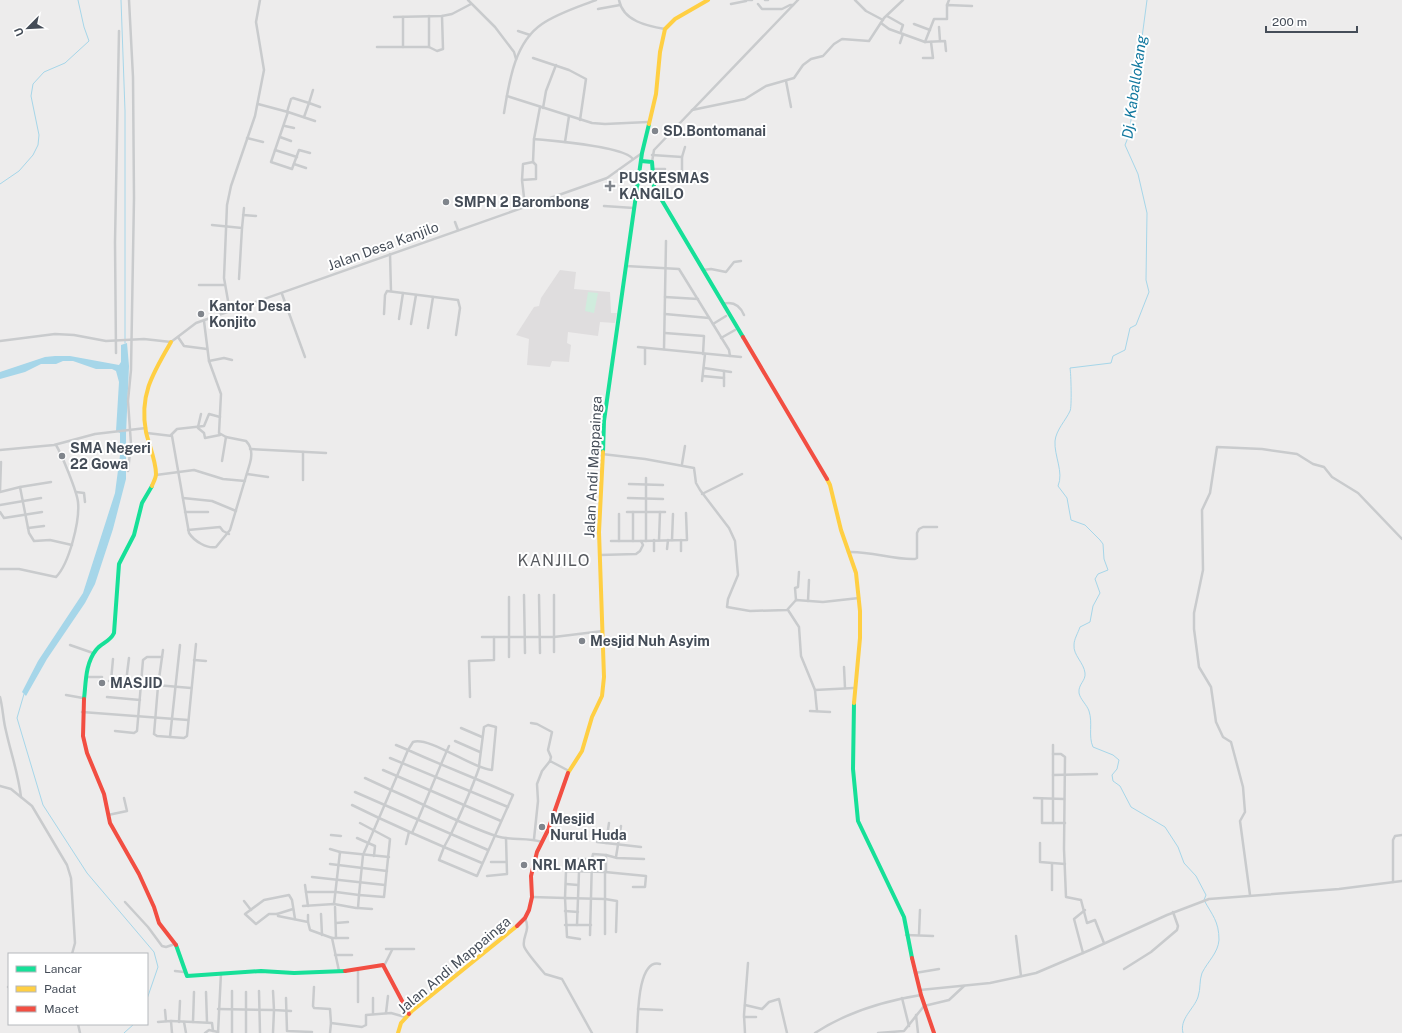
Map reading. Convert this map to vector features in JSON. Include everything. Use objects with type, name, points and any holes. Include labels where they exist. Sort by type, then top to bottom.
[{"type":"street","points":[[128,471],[131,444],[128,430],[129,340],[134,198],[133,76],[129,0]]},
{"type":"street","points":[[230,312],[224,285],[229,194],[258,104],[265,67],[256,22],[260,0]]},
{"type":"street","points":[[468,0],[494,27],[514,52],[516,59]]},
{"type":"street","points":[[619,0],[625,14],[639,22],[665,29],[675,19],[708,0]]},
{"type":"street","points":[[731,4],[752,0]]},
{"type":"street","points":[[798,0],[692,110],[652,155],[654,187],[828,482],[848,552],[856,573],[859,598],[861,631],[854,688],[853,768],[857,817],[904,917],[906,935],[915,973],[924,1006],[934,1033]]},
{"type":"street","points":[[855,0],[866,11],[903,34],[925,42],[945,41],[946,51]]},
{"type":"street","points":[[692,110],[748,99],[766,86],[794,78],[805,63],[823,56],[838,41],[848,39],[869,41],[882,22],[903,0]]},
{"type":"street","points":[[925,42],[934,19],[947,19],[947,6],[949,0]]},
{"type":"street","points":[[504,113],[516,59],[530,35],[546,22],[593,1]]},
{"type":"street","points":[[394,17],[442,16],[452,14],[471,4]]},
{"type":"street","points":[[758,4],[762,9],[782,9],[790,4],[793,6]]},
{"type":"street","points":[[598,9],[620,5]]},
{"type":"street","points":[[947,6],[972,6]]},
{"type":"street","points":[[429,16],[429,47]]},
{"type":"street","points":[[377,47],[429,47],[437,51],[443,49],[442,16]]},
{"type":"street","points":[[887,16],[903,25],[901,31]]},
{"type":"street","points":[[403,17],[403,47]]},
{"type":"street","points":[[914,24],[930,30]]},
{"type":"street","points":[[939,27],[940,41]]},
{"type":"street","name":"Jalan Andi Mappainga","points":[[398,1033],[401,1024],[407,1016],[513,930],[525,918],[529,910],[532,897],[532,871],[537,852],[548,830],[569,771],[581,753],[592,717],[604,689],[600,555],[604,417],[642,153],[648,122],[656,94],[660,52],[665,29]]},
{"type":"street","points":[[116,353],[115,242],[119,31]]},
{"type":"street","points":[[518,31],[530,35]]},
{"type":"street","points":[[900,43],[903,34]]},
{"type":"street","points":[[923,58],[933,58],[931,42]]},
{"type":"street","points":[[533,58],[556,65],[581,75],[586,79],[580,120]]},
{"type":"street","points":[[543,108],[546,91],[556,65]]},
{"type":"street","points":[[786,81],[791,107]]},
{"type":"street","points":[[304,117],[313,90]]},
{"type":"street","points":[[507,96],[580,120],[605,124],[648,122]]},
{"type":"street","points":[[310,153],[299,150],[291,169],[272,163],[275,150],[285,126],[287,112],[292,98],[320,106]]},
{"type":"street","points":[[258,104],[315,120]]},
{"type":"street","points":[[522,180],[537,179],[536,165],[533,162],[534,139],[540,107]]},
{"type":"street","points":[[566,142],[569,116]]},
{"type":"street","points":[[285,126],[294,128]]},
{"type":"street","points":[[280,137],[291,140]]},
{"type":"street","points":[[247,138],[263,142]]},
{"type":"street","points":[[534,139],[566,142],[620,151],[632,158]]},
{"type":"street","points":[[682,174],[682,157],[685,147]]},
{"type":"street","points":[[275,150],[296,157]]},
{"type":"street","name":"Jalan Desa Kanjilo","points":[[171,342],[191,326],[204,321],[607,178],[632,158],[642,153]]},
{"type":"street","points":[[652,155],[682,157]]},
{"type":"street","points":[[641,161],[652,162]]},
{"type":"street","points":[[525,206],[522,180],[523,164],[533,162]]},
{"type":"street","points":[[294,164],[306,168]]},
{"type":"street","points":[[652,169],[665,169]]},
{"type":"street","points":[[604,206],[634,208]]},
{"type":"street","points":[[239,279],[244,208]]},
{"type":"street","points":[[243,215],[256,216]]},
{"type":"street","points":[[455,222],[458,230]]},
{"type":"street","points":[[212,225],[226,228],[242,228]]},
{"type":"street","points":[[664,350],[666,241]]},
{"type":"street","points":[[390,254],[391,291]]},
{"type":"street","points":[[703,270],[711,269],[726,272],[734,262],[741,261]]},
{"type":"street","points":[[626,266],[679,269],[722,338],[730,356]]},
{"type":"street","points":[[199,285],[224,285]]},
{"type":"street","points":[[384,314],[385,293],[391,291],[458,300],[460,302],[456,335]]},
{"type":"street","points":[[399,319],[403,293]]},
{"type":"street","points":[[282,294],[305,357]]},
{"type":"street","points":[[411,324],[416,294]]},
{"type":"street","points":[[428,328],[432,297]]},
{"type":"street","points":[[665,297],[698,299]]},
{"type":"street","points":[[723,304],[730,303],[737,305],[744,315]]},
{"type":"street","points":[[665,314],[709,318]]},
{"type":"street","points":[[713,324],[726,316]]},
{"type":"street","points":[[204,321],[209,361],[221,394],[218,430],[220,435]]},
{"type":"street","points":[[722,338],[735,330]]},
{"type":"street","points":[[665,333],[704,336],[704,368],[702,381]]},
{"type":"street","points":[[0,340],[55,334],[117,341],[129,340],[171,342],[153,373],[146,391],[144,411],[156,475],[142,504],[134,535],[119,564],[119,583],[114,633],[112,638],[93,653],[88,665],[82,712],[83,736],[87,753],[104,794],[107,815],[120,843],[139,874],[154,907],[159,924],[176,944],[186,976],[190,977],[221,973],[358,971],[384,966]]},
{"type":"street","points":[[178,337],[183,345],[207,349]]},
{"type":"street","points":[[638,347],[741,357]]},
{"type":"street","points":[[645,348],[645,364]]},
{"type":"street","points":[[209,361],[224,358],[232,360]]},
{"type":"street","points":[[704,368],[730,372]]},
{"type":"street","points":[[724,371],[724,386]]},
{"type":"street","points":[[703,376],[724,378]]},
{"type":"street","points":[[198,428],[201,414]]},
{"type":"street","points":[[171,435],[177,429],[198,428],[204,426],[209,414],[220,416]]},
{"type":"street","points":[[171,435],[188,530],[193,538],[205,546],[212,548],[219,545],[228,534],[247,474],[250,460],[250,449],[246,441],[220,435],[205,438],[204,433],[198,428]]},
{"type":"street","points":[[0,450],[56,445],[95,434],[113,431],[147,431],[171,435]]},
{"type":"street","points":[[222,461],[226,437]]},
{"type":"street","points":[[0,569],[19,569],[56,577],[68,556],[72,545],[78,507],[76,492],[56,445]]},
{"type":"street","points":[[682,464],[685,446]]},
{"type":"street","points":[[1250,895],[1240,821],[1245,812],[1242,784],[1231,742],[1222,735],[1216,722],[1212,688],[1200,670],[1194,637],[1194,613],[1204,559],[1202,510],[1210,493],[1217,447],[1262,448],[1297,454],[1313,464],[1324,467],[1332,477],[1358,493],[1402,539]]},
{"type":"street","points":[[250,449],[326,453]]},
{"type":"street","points":[[303,452],[303,480]]},
{"type":"street","points":[[602,454],[682,464],[694,468],[696,483],[702,494],[729,528],[735,540],[738,575],[726,606],[750,611],[788,610],[796,600],[796,588],[798,587],[799,572]]},
{"type":"street","points":[[2,462],[0,492],[51,482]]},
{"type":"street","points":[[156,475],[194,470],[224,479],[245,481]]},
{"type":"street","points":[[247,474],[268,477]]},
{"type":"street","points":[[702,494],[742,474]]},
{"type":"street","points":[[646,478],[646,541]]},
{"type":"street","points":[[629,484],[663,485]]},
{"type":"street","points":[[20,487],[28,528],[34,541],[50,540],[72,545]]},
{"type":"street","points":[[76,492],[84,493],[85,502]]},
{"type":"street","points":[[0,505],[41,498]]},
{"type":"street","points":[[183,498],[212,501],[236,511]]},
{"type":"street","points":[[628,498],[663,499]]},
{"type":"street","points":[[0,512],[4,518],[42,512]]},
{"type":"street","points":[[185,512],[208,512]]},
{"type":"street","points":[[627,512],[665,512]]},
{"type":"street","points":[[633,512],[633,541]]},
{"type":"street","points":[[659,540],[660,512]]},
{"type":"street","points":[[611,541],[687,540],[686,513]]},
{"type":"street","points":[[619,541],[620,514]]},
{"type":"street","points":[[672,540],[673,514]]},
{"type":"street","points":[[28,528],[44,526]]},
{"type":"street","points":[[188,530],[220,527],[228,534]]},
{"type":"street","points":[[848,552],[868,552],[892,558],[915,559],[917,558],[917,533],[919,529],[923,527],[937,527]]},
{"type":"street","points":[[654,540],[654,551]]},
{"type":"street","points":[[667,549],[668,540]]},
{"type":"street","points":[[681,540],[681,551]]},
{"type":"street","points":[[600,555],[636,554],[640,551],[642,545],[641,541]]},
{"type":"street","points":[[808,601],[809,580]]},
{"type":"street","points":[[539,594],[540,653]]},
{"type":"street","points":[[554,594],[554,652]]},
{"type":"street","points":[[524,595],[525,653]]},
{"type":"street","points":[[509,596],[509,657]]},
{"type":"street","points":[[796,600],[823,602],[859,598]]},
{"type":"street","points":[[788,610],[799,627],[801,656],[815,690],[817,712]]},
{"type":"street","points":[[482,637],[554,637],[603,631]]},
{"type":"street","points":[[470,697],[469,661],[494,660],[494,637]]},
{"type":"street","points":[[163,650],[158,686],[155,735],[186,737],[196,644]]},
{"type":"street","points":[[70,645],[93,653]]},
{"type":"street","points":[[170,737],[180,645]]},
{"type":"street","points":[[115,731],[136,732],[139,716],[143,659],[147,657],[162,657]]},
{"type":"street","points":[[126,682],[129,658]]},
{"type":"street","points":[[113,659],[110,681],[191,688]]},
{"type":"street","points":[[194,660],[206,661]]},
{"type":"street","points":[[844,667],[845,688]]},
{"type":"street","points":[[86,676],[102,677]]},
{"type":"street","points":[[815,690],[854,688]]},
{"type":"street","points":[[66,695],[83,698]]},
{"type":"street","points":[[0,697],[4,711],[6,731],[14,757],[21,798]]},
{"type":"street","points":[[107,697],[140,700]]},
{"type":"street","points":[[810,711],[830,712]]},
{"type":"street","points":[[82,712],[188,720]]},
{"type":"street","points":[[531,723],[552,732],[548,750],[551,757],[550,761],[542,772],[537,784],[538,801],[534,839]]},
{"type":"street","points":[[358,908],[363,855],[396,776],[408,750],[413,742],[416,741],[447,751],[479,766],[492,769],[496,727],[485,726],[482,737],[479,766],[475,779],[439,860],[476,876],[508,807],[512,795],[475,779],[441,765],[408,750],[396,745]]},
{"type":"street","points":[[461,728],[482,737]]},
{"type":"street","points":[[455,740],[480,752]]},
{"type":"street","points":[[1053,745],[1053,823]]},
{"type":"street","points":[[406,844],[410,832],[431,791],[449,746]]},
{"type":"street","points":[[1053,754],[1060,754],[1065,757],[1064,799],[1066,897],[1082,900],[1087,923],[1095,920],[1104,943]]},
{"type":"street","points":[[390,758],[508,807]]},
{"type":"street","points":[[550,761],[569,771]]},
{"type":"street","points":[[383,770],[501,821]]},
{"type":"street","points":[[1053,775],[1097,774]]},
{"type":"street","points":[[365,778],[495,835],[506,838],[534,839],[543,842]]},
{"type":"street","points":[[0,786],[12,789],[21,798],[29,803],[43,822],[64,858],[71,875],[75,943],[72,953]]},
{"type":"street","points":[[355,792],[488,850]]},
{"type":"street","points":[[107,815],[127,811],[124,798]]},
{"type":"street","points":[[1034,798],[1064,799]]},
{"type":"street","points":[[1042,799],[1041,822],[1065,823]]},
{"type":"street","points":[[352,805],[482,863]]},
{"type":"street","points":[[306,892],[336,892],[383,898],[386,885],[390,839],[360,823]]},
{"type":"street","points":[[606,843],[609,823]]},
{"type":"street","points":[[616,857],[621,826]]},
{"type":"street","points":[[331,835],[341,836]]},
{"type":"street","points":[[1393,882],[1393,840],[1395,836],[1402,835]]},
{"type":"street","points":[[357,838],[376,846],[374,856]]},
{"type":"street","points":[[487,876],[506,875],[506,838]]},
{"type":"street","points":[[597,842],[641,847]]},
{"type":"street","points":[[1040,843],[1039,862],[1066,864]]},
{"type":"street","points":[[330,850],[388,857]]},
{"type":"street","points":[[336,938],[336,878],[340,852]]},
{"type":"street","points":[[590,935],[592,854],[644,859]]},
{"type":"street","points":[[605,934],[606,855]]},
{"type":"street","points":[[566,858],[565,925],[567,937],[580,939]]},
{"type":"street","points":[[578,859],[592,859]]},
{"type":"street","points":[[491,862],[506,862]]},
{"type":"street","points":[[330,864],[387,871]]},
{"type":"street","points":[[1052,864],[1052,890]]},
{"type":"street","points":[[566,871],[606,872],[646,876],[645,887],[633,887]]},
{"type":"street","points":[[577,925],[579,872]]},
{"type":"street","points":[[312,877],[336,878],[386,885]]},
{"type":"street","points":[[920,990],[990,982],[1041,971],[1202,900],[1339,889],[1402,881]]},
{"type":"street","points":[[566,884],[578,885]]},
{"type":"street","points":[[305,885],[308,906]]},
{"type":"street","points":[[293,909],[277,914],[269,914],[256,924],[245,914],[264,900],[287,895],[290,897],[296,919]]},
{"type":"street","points":[[532,897],[615,900],[618,903],[616,932]]},
{"type":"street","points":[[244,901],[251,910]]},
{"type":"street","points":[[126,902],[162,946],[166,947],[176,944]]},
{"type":"street","points":[[303,906],[335,906],[372,909]]},
{"type":"street","points":[[919,934],[920,910]]},
{"type":"street","points":[[1083,953],[1074,919],[1084,910]]},
{"type":"street","points":[[565,911],[578,912]]},
{"type":"street","points":[[1124,969],[1151,952],[1177,930],[1178,926],[1173,912]]},
{"type":"street","points":[[277,914],[278,916],[308,922]]},
{"type":"street","points":[[321,914],[322,935]]},
{"type":"street","points":[[308,915],[310,930],[332,938],[348,938]]},
{"type":"street","points":[[525,918],[528,928],[524,943],[525,950],[545,974],[562,979],[592,1033]]},
{"type":"street","points":[[336,923],[348,922]]},
{"type":"street","points":[[565,925],[591,925]]},
{"type":"street","points":[[906,935],[919,934],[933,936]]},
{"type":"street","points":[[1016,936],[1021,976]]},
{"type":"street","points":[[332,938],[339,971]]},
{"type":"street","points":[[386,949],[414,949]]},
{"type":"street","points":[[384,966],[392,950]]},
{"type":"street","points":[[335,955],[352,955]]},
{"type":"street","points":[[637,1033],[641,987],[648,968],[653,963],[660,964]]},
{"type":"street","points":[[745,1033],[744,1017],[748,963]]},
{"type":"street","points":[[384,966],[388,969],[394,986],[403,1001],[407,1016]]},
{"type":"street","points":[[915,973],[939,969]]},
{"type":"street","points":[[174,971],[184,972]]},
{"type":"street","points":[[358,971],[358,1002]]},
{"type":"street","points":[[205,1033],[208,1030],[218,1033],[221,973]]},
{"type":"street","points":[[878,1033],[902,1032],[909,1026],[924,1006],[949,1000],[964,986]]},
{"type":"street","points":[[314,987],[313,1007],[330,1009],[330,1033]]},
{"type":"street","points":[[232,991],[232,1033]]},
{"type":"street","points":[[259,991],[260,1033]]},
{"type":"street","points":[[273,991],[273,1033]]},
{"type":"street","points":[[193,1022],[194,992]]},
{"type":"street","points":[[206,992],[207,1022]]},
{"type":"street","points":[[246,992],[246,1033]]},
{"type":"street","points":[[815,1033],[835,1021],[868,1007],[902,998],[921,995]]},
{"type":"street","points":[[386,1013],[388,996]]},
{"type":"street","points":[[286,998],[287,1031],[312,1032]]},
{"type":"street","points":[[373,998],[373,1014]]},
{"type":"street","points":[[745,1005],[762,1009],[769,1002],[779,998],[787,1033]]},
{"type":"street","points":[[902,998],[909,1026]]},
{"type":"street","points":[[179,1022],[180,1001]]},
{"type":"street","points":[[638,1009],[662,1010]]},
{"type":"street","points":[[165,1010],[166,1021]]},
{"type":"street","points":[[218,1010],[292,1011]]},
{"type":"street","points":[[331,1023],[363,1027],[366,1025],[366,1015],[386,1013],[407,1016]]},
{"type":"street","points":[[916,1015],[918,1033]]},
{"type":"street","points":[[744,1017],[756,1017]]},
{"type":"street","points":[[171,1021],[172,1033]]},
{"type":"street","points":[[158,1022],[207,1022],[213,1023],[213,1031]]},
{"type":"street","points":[[184,1022],[186,1033]]},
{"type":"shaded area","points":[[560,270],[576,272],[574,289],[610,292],[611,313],[617,313],[615,323],[600,322],[598,336],[568,332],[567,343],[571,345],[569,362],[552,361],[550,367],[527,365],[529,339],[516,335],[534,307],[539,306],[541,298]]},
{"type":"green space","points":[[588,292],[598,293],[594,313],[585,311]]},
{"type":"water","points":[[127,343],[129,366],[126,479],[113,529],[95,584],[85,603],[47,659],[26,696],[22,692],[38,661],[83,593],[115,493],[120,455],[120,433],[116,431],[119,382],[116,371],[112,369],[96,369],[73,361],[63,361],[56,364],[41,364],[25,372],[0,379],[0,372],[45,357],[55,356],[70,356],[119,365],[121,362],[121,345]]},
{"type":"waterway","points":[[0,184],[19,171],[33,155],[38,145],[39,135],[31,96],[33,84],[44,72],[65,63],[89,41],[84,27],[78,0]]},
{"type":"waterway","points":[[121,0],[125,111],[125,343]]},
{"type":"waterway","name":"Dj. Kaballokang","points":[[1147,0],[1129,135],[1125,145],[1138,174],[1147,213],[1146,280],[1149,292],[1136,325],[1130,328],[1125,350],[1113,356],[1111,363],[1070,368],[1071,408],[1057,433],[1055,447],[1060,475],[1058,486],[1067,498],[1071,520],[1085,525],[1103,544],[1104,559],[1108,570],[1098,574],[1095,579],[1100,593],[1093,606],[1090,622],[1080,627],[1074,643],[1075,652],[1083,666],[1085,673],[1079,693],[1089,711],[1093,747],[1113,755],[1119,760],[1117,769],[1112,775],[1113,781],[1120,786],[1131,807],[1165,827],[1178,847],[1184,863],[1196,876],[1206,895],[1204,900],[1218,928],[1218,945],[1215,953],[1202,973],[1198,997],[1183,1023],[1183,1033]]},
{"type":"waterway","points":[[24,694],[17,718],[43,805],[87,873],[154,952],[158,967],[148,996]]},
{"type":"waterway","points":[[124,1033],[133,1025]]},
{"type":"traffic: fast","points":[[603,452],[604,421],[642,153],[649,124]]},
{"type":"traffic: fast","points":[[641,161],[652,162],[654,187],[743,337]]},
{"type":"traffic: fast","points":[[84,699],[88,667],[92,655],[114,633],[119,564],[134,535],[142,503],[152,486]]},
{"type":"traffic: fast","points":[[854,703],[853,769],[858,821],[904,917],[912,958]]},
{"type":"traffic: fast","points":[[176,945],[187,976],[261,971],[294,973],[345,971]]},
{"type":"traffic: slow","points":[[649,124],[656,94],[660,52],[665,29],[675,19],[708,0]]},
{"type":"traffic: slow","points":[[152,486],[156,476],[156,469],[146,432],[144,407],[146,395],[153,374],[171,342]]},
{"type":"traffic: slow","points":[[568,773],[582,751],[592,717],[602,696],[604,677],[599,532],[603,452]]},
{"type":"traffic: slow","points":[[827,479],[830,485],[841,530],[856,573],[860,611],[860,638],[854,703]]},
{"type":"traffic: slow","points":[[398,1033],[401,1023],[412,1011],[517,926]]},
{"type":"traffic: jam","points":[[743,337],[827,479]]},
{"type":"traffic: jam","points":[[84,699],[83,736],[87,753],[104,794],[110,823],[139,874],[154,907],[159,923],[176,945]]},
{"type":"traffic: jam","points":[[517,926],[525,918],[529,910],[532,897],[531,876],[537,852],[548,830],[568,773]]},
{"type":"traffic: jam","points":[[912,958],[921,995],[934,1033]]},
{"type":"traffic: jam","points":[[345,971],[383,965],[409,1014]]},
{"type":"place","name":"SD.Bontomanai","points":[[655,131]]},
{"type":"place","name":"PUSKESMAS KANGILO","points":[[610,186]]},
{"type":"place","name":"SMPN 2 Barombong","points":[[446,202]]},
{"type":"place","name":"Kantor Desa Konjito","points":[[201,314]]},
{"type":"place","name":"SMA Negeri 22 Gowa","points":[[62,456]]},
{"type":"place","name":"Mesjid Nuh Asyim","points":[[582,641]]},
{"type":"place","name":"MASJID","points":[[102,683]]},
{"type":"place","name":"Mesjid Nurul Huda","points":[[542,827]]},
{"type":"place","name":"NRL MART","points":[[524,865]]},
{"type":"district","name":"KANJILO","points":[[554,560]]}]
